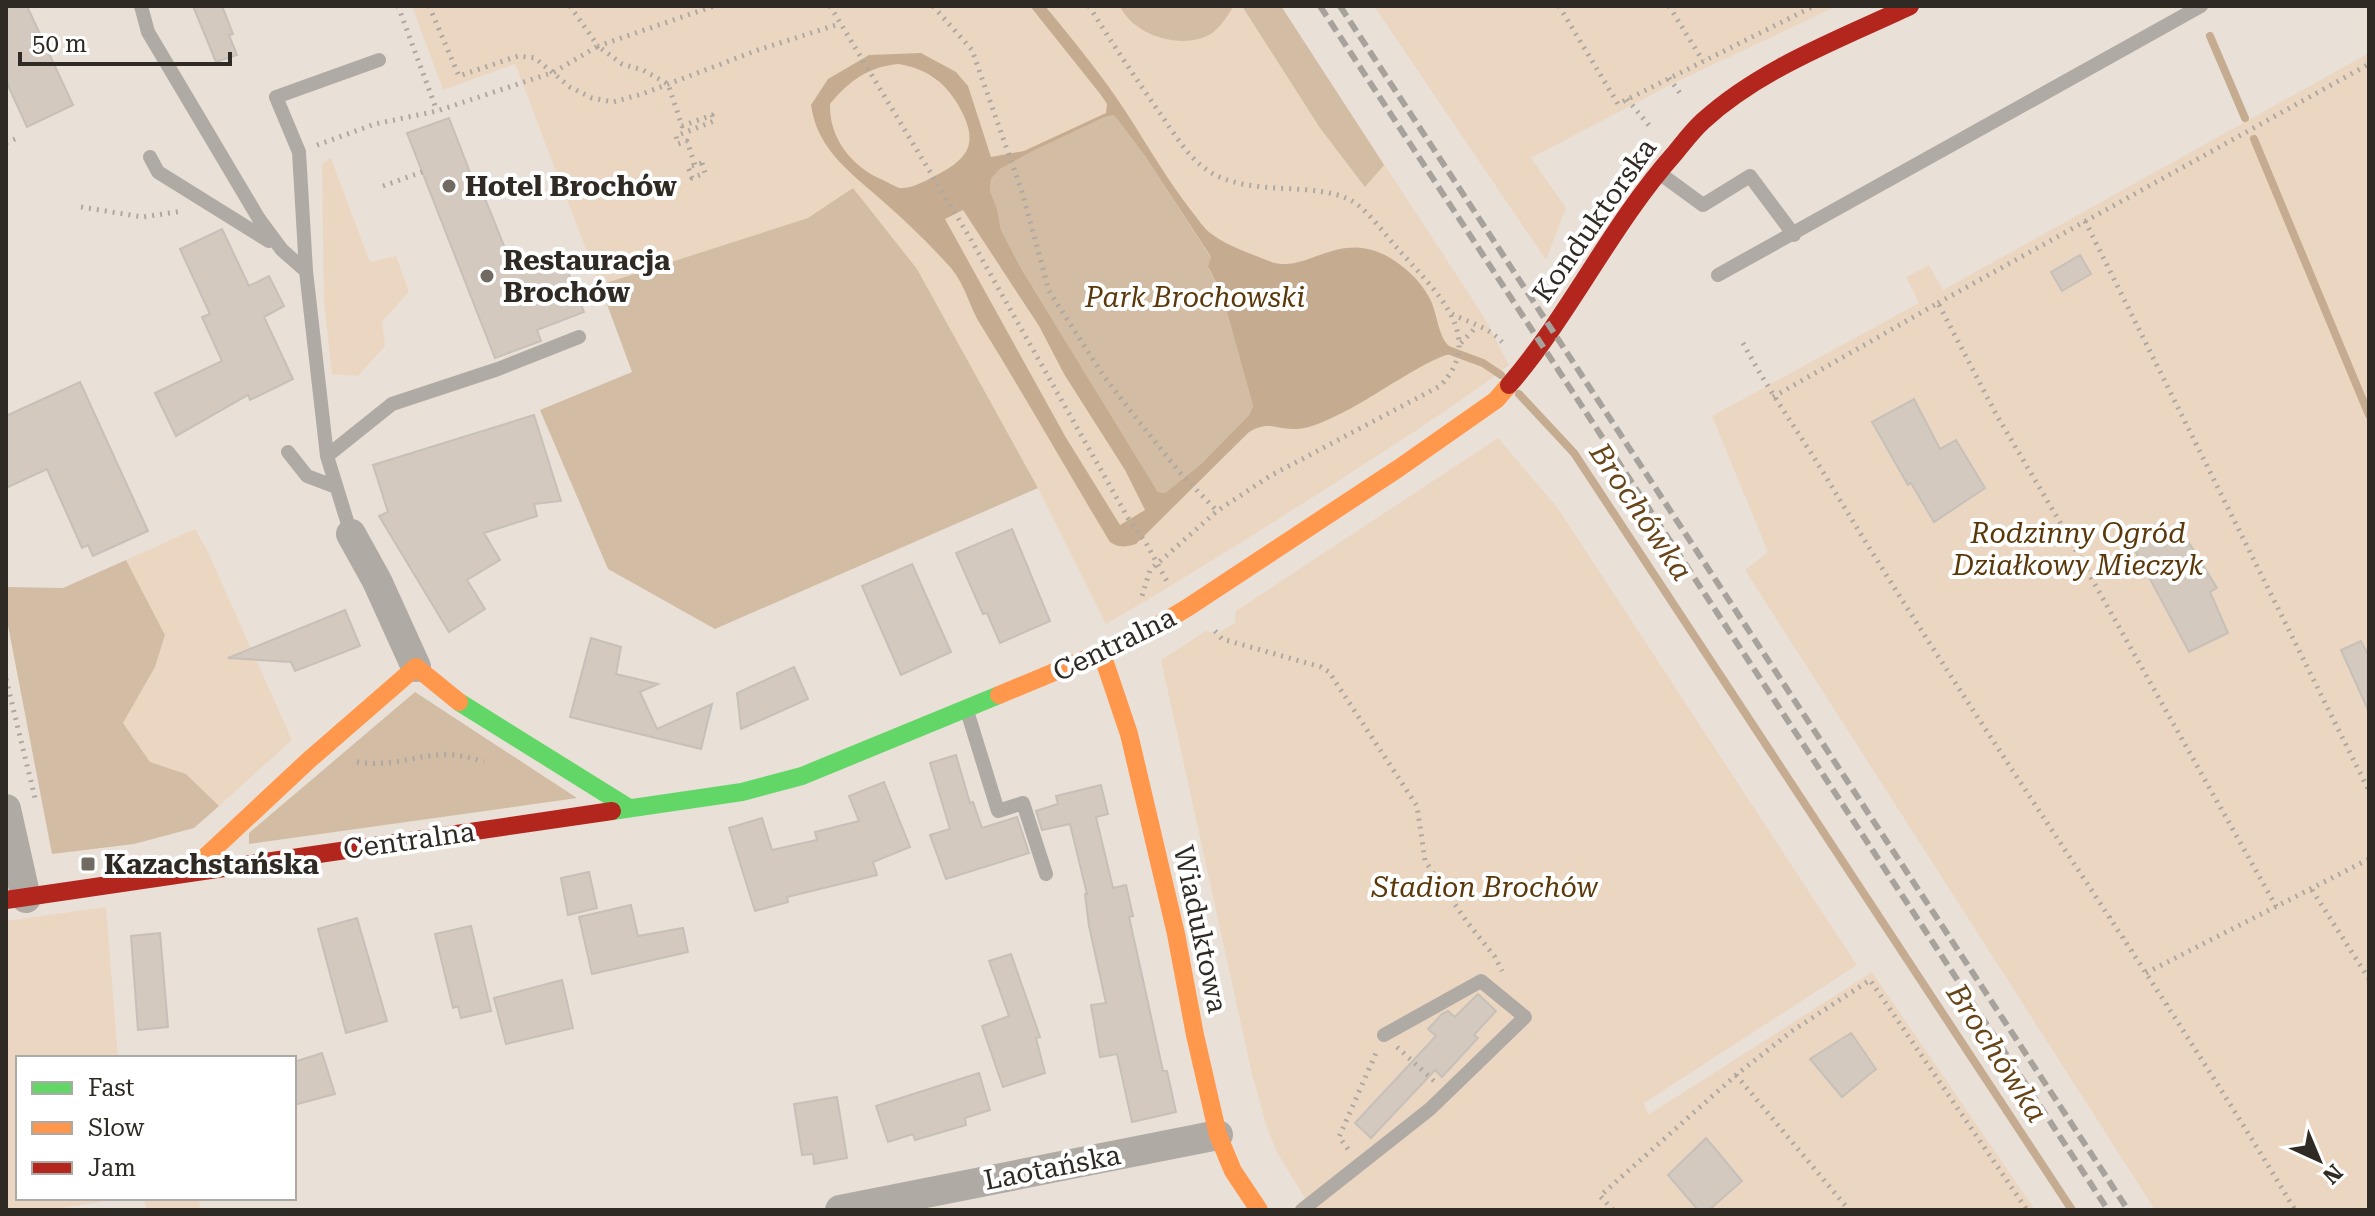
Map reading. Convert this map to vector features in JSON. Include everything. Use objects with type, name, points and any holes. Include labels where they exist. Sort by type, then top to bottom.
[{"type":"street","name":"Konduktorska","points":[[1535,352],[1622,220],[1658,172],[1703,121],[1750,86],[1807,54],[1910,6]]},
{"type":"street","name":"Centralna","points":[[16,899],[742,792],[802,776],[1138,637],[1399,468],[1496,400],[1535,352]]},
{"type":"street","points":[[351,534],[377,581],[416,667],[448,695],[629,808]]},
{"type":"street","name":"Wiaduktowa","points":[[1102,654],[1129,734],[1176,934],[1218,1135],[1233,1171],[1259,1210]]},
{"type":"street","points":[[189,872],[326,745],[416,667]]},
{"type":"street","points":[[6,809],[16,899]]},
{"type":"street","name":"Laotańska","points":[[840,1210],[1218,1135]]},
{"type":"lane","points":[[141,6],[148,32],[259,219],[282,250]]},
{"type":"lane","points":[[1718,275],[2201,6]]},
{"type":"lane","points":[[351,534],[327,456],[306,271],[299,152],[276,97],[379,60]]},
{"type":"lane","points":[[150,157],[158,172],[282,250],[306,271]]},
{"type":"lane","points":[[1658,172],[1703,205],[1750,176],[1794,235]]},
{"type":"lane","points":[[327,456],[392,404],[498,369],[579,337]]},
{"type":"lane","points":[[288,452],[307,476],[336,487]]},
{"type":"lane","points":[[967,710],[998,811],[1023,803],[1046,874]]},
{"type":"lane","points":[[1302,1210],[1447,1093],[1525,1017],[1481,981],[1384,1035]]},
{"type":"path","points":[[398,6],[437,111]]},
{"type":"path","points":[[429,6],[459,76],[518,56],[535,58],[570,87],[592,98],[613,102],[839,24]]},
{"type":"path","points":[[570,6],[598,46],[622,64],[643,70],[668,84],[682,126],[712,115],[714,121],[676,136],[678,144],[687,141],[695,165]]},
{"type":"path","points":[[299,152],[375,124],[437,111],[554,72],[598,46],[714,6]]},
{"type":"path","points":[[830,6],[952,210],[1128,518],[1158,563]]},
{"type":"path","points":[[933,6],[972,50],[1022,192],[1049,291],[1103,375],[1181,474],[1217,511]]},
{"type":"path","points":[[1089,6],[1183,147],[1209,171],[1233,182],[1330,194],[1352,201],[1425,279],[1451,313],[1460,344],[1458,362],[1440,386],[1270,476],[1217,511],[1150,570]]},
{"type":"path","points":[[1559,6],[1618,104],[1671,81],[1703,61],[1814,6]]},
{"type":"path","points":[[1669,6],[1703,61]]},
{"type":"path","points":[[1773,398],[2369,64]]},
{"type":"path","points":[[1627,99],[1631,106]]},
{"type":"path","points":[[6,143],[15,139]]},
{"type":"path","points":[[383,186],[422,172]]},
{"type":"path","points":[[81,207],[143,217],[215,206]]},
{"type":"path","points":[[2085,221],[2369,791]]},
{"type":"path","points":[[1938,303],[1996,414],[2277,908]]},
{"type":"path","points":[[1451,313],[1468,322]]},
{"type":"path","points":[[1460,344],[1477,326]]},
{"type":"path","points":[[1743,343],[1773,398],[1821,469],[1891,584],[2236,1112],[2295,1210]]},
{"type":"path","points":[[1212,627],[1222,639],[1321,667],[1329,672],[1417,806],[1425,861],[1502,970],[1497,994]]},
{"type":"path","points":[[6,679],[38,812]]},
{"type":"path","points":[[326,745],[341,759],[369,764],[386,764],[444,753],[459,754],[496,766]]},
{"type":"path","points":[[2146,973],[2369,859]]},
{"type":"path","points":[[2312,890],[2369,979]]},
{"type":"path","points":[[1613,1210],[1600,1196],[1736,1075],[1792,1031],[1870,980],[2027,1210]]},
{"type":"path","points":[[1360,1164],[1339,1137],[1384,1035],[1447,1093]]},
{"type":"path","points":[[1736,1075],[1849,1210]]},
{"type":"green space","name":"Park Brochowski","points":[[412,6],[1281,6],[1484,317],[1509,365],[1440,415],[1321,492],[1106,624],[1038,488],[917,270],[633,372],[515,64],[443,90]]},
{"type":"green space","points":[[1120,6],[1234,6],[1209,35],[1185,41],[1146,32],[1126,16]]},
{"type":"green space","points":[[1242,6],[1281,6],[1384,165],[1365,187],[1320,128]]},
{"type":"green space","points":[[1374,6],[1837,6],[1672,84],[1531,158],[1566,208],[1546,260]]},
{"type":"green space","name":"Rodzinny Ogród Działkowy Mieczyk","points":[[2369,53],[2369,1210],[2155,1210],[1745,570],[1768,552],[1712,416],[1919,303],[1906,277],[1929,265],[1943,290]]},
{"type":"green space","points":[[1114,115],[1145,156],[1211,258],[1208,268],[1221,291],[1253,406],[1249,415],[1201,464],[1165,493],[1158,492],[1022,270],[1001,230],[990,191],[991,179],[1000,169]]},
{"type":"green space","points":[[331,158],[370,262],[396,256],[409,292],[382,321],[385,346],[358,376],[332,374],[324,303],[322,164]]},
{"type":"green space","points":[[853,188],[917,269],[1038,488],[715,629],[608,569],[540,410],[632,372],[600,285],[808,218]]},
{"type":"green space","name":"Stadion Brochów","points":[[1498,438],[1557,507],[1857,965],[1644,1103],[1648,1115],[1872,972],[2035,1210],[1312,1210],[1278,1154],[1268,1131],[1252,1074],[1161,660],[1206,631],[1217,634],[1235,623],[1236,611]]},
{"type":"green space","points":[[195,529],[292,740],[219,806],[186,774],[150,762],[123,723],[155,667],[165,635],[126,560]]},
{"type":"green space","points":[[126,560],[165,635],[155,667],[123,723],[150,762],[186,774],[219,806],[194,828],[134,844],[52,854],[6,615],[6,587],[63,588]]},
{"type":"green space","points":[[415,692],[577,798],[249,844],[249,833]]},
{"type":"green space","points":[[106,907],[118,1056],[16,1056],[16,1200],[113,1200],[47,1210],[6,1210],[6,921]]},
{"type":"green space","points":[[144,1200],[199,1200],[200,1210],[146,1210]]},
{"type":"shaded area","points":[[1030,6],[1045,6],[1077,45],[1117,98],[1175,188],[1209,232],[1222,241],[1282,264],[1351,248],[1385,255],[1421,285],[1432,303],[1444,340],[1453,348],[1452,354],[1416,369],[1321,423],[1297,429],[1262,427],[1249,432],[1136,544],[1126,546],[1110,542],[978,320],[956,275],[911,227],[839,161],[821,136],[811,105],[828,79],[869,55],[921,53],[956,72],[968,86],[991,157],[1024,151],[1106,113],[1107,104]],"holes":[[[898,64],[924,72],[946,88],[957,103],[969,130],[967,150],[962,158],[942,172],[904,188],[872,174],[844,150],[834,128],[830,104],[860,76],[877,68]],[[1114,115],[1145,156],[1211,257],[1208,267],[1221,291],[1253,406],[1249,415],[1201,464],[1165,493],[1158,492],[1022,270],[1001,230],[990,191],[991,179],[1000,169]],[[963,210],[1039,326],[1064,374],[1125,470],[1145,510],[1120,525],[1065,436],[945,219]]]},
{"type":"building","points":[[6,6],[27,6],[73,105],[27,127],[6,81]]},
{"type":"building","points":[[193,6],[222,6],[237,55],[216,62]]},
{"type":"building","points":[[449,118],[478,193],[482,191],[514,271],[561,254],[584,312],[537,330],[541,341],[495,358],[407,133]]},
{"type":"building","points":[[222,229],[249,286],[269,276],[284,306],[264,317],[293,379],[250,400],[248,395],[176,436],[155,393],[222,361],[202,317],[210,314],[180,249]]},
{"type":"building","points":[[2080,255],[2091,274],[2062,291],[2051,272]]},
{"type":"building","points":[[80,382],[148,531],[93,556],[88,545],[82,548],[47,469],[6,488],[6,416]]},
{"type":"building","points":[[1914,399],[1940,449],[1956,440],[1985,488],[1934,522],[1911,483],[1908,485],[1872,422]]},
{"type":"building","points":[[534,415],[561,501],[534,504],[537,516],[484,533],[500,560],[467,580],[485,609],[449,632],[379,516],[388,512],[373,465]]},
{"type":"building","points":[[2178,525],[2217,588],[2210,592],[2228,633],[2189,652],[2133,547]]},
{"type":"building","points":[[1012,529],[1050,621],[1000,643],[987,613],[983,614],[956,553]]},
{"type":"building","points":[[912,564],[951,652],[901,675],[862,586]]},
{"type":"building","points":[[345,610],[360,646],[295,671],[291,662],[228,658]]},
{"type":"building","points":[[591,638],[621,647],[616,674],[658,684],[640,692],[657,729],[712,704],[701,749],[570,717]]},
{"type":"building","points":[[2361,641],[2369,657],[2369,712],[2341,650]]},
{"type":"building","points":[[794,667],[808,699],[741,729],[737,693]]},
{"type":"building","points":[[956,755],[970,803],[973,802],[982,828],[1017,817],[1029,853],[946,879],[930,835],[950,829],[930,763]]},
{"type":"building","points":[[884,782],[910,847],[873,862],[877,875],[787,897],[788,902],[755,911],[729,828],[762,818],[772,850],[817,840],[815,832],[859,821],[849,796]]},
{"type":"building","points":[[1101,785],[1108,814],[1096,817],[1113,888],[1126,885],[1133,916],[1129,917],[1163,1071],[1167,1071],[1176,1112],[1132,1122],[1117,1054],[1100,1057],[1091,1005],[1106,1003],[1089,926],[1087,894],[1070,824],[1042,830],[1036,811],[1058,804],[1056,796]]},
{"type":"building","points":[[589,872],[597,908],[568,915],[561,878]]},
{"type":"building","points":[[631,905],[638,936],[683,928],[688,952],[592,974],[579,917]]},
{"type":"building","points":[[357,918],[387,1021],[346,1033],[318,929]]},
{"type":"building","points":[[471,926],[491,1011],[461,1018],[458,1006],[453,1008],[435,934]]},
{"type":"building","points":[[160,933],[168,1027],[138,1030],[131,936]]},
{"type":"building","points":[[1011,954],[1040,1037],[1036,1038],[1045,1073],[1003,1087],[982,1026],[1009,1016],[989,961]]},
{"type":"building","points":[[562,980],[573,1028],[506,1044],[494,998]]},
{"type":"building","points":[[1478,994],[1496,1011],[1474,1035],[1478,1038],[1442,1077],[1435,1070],[1371,1138],[1355,1123],[1436,1036],[1428,1029],[1442,1014],[1448,1011],[1455,1017]]},
{"type":"building","points":[[1851,1033],[1876,1069],[1842,1097],[1810,1059]]},
{"type":"building","points":[[322,1053],[335,1094],[296,1104],[296,1061]]},
{"type":"building","points":[[979,1073],[990,1110],[965,1118],[966,1125],[915,1140],[913,1134],[888,1142],[876,1106]]},
{"type":"building","points":[[837,1097],[847,1158],[814,1164],[813,1154],[802,1155],[794,1104]]},
{"type":"building","points":[[1706,1138],[1742,1181],[1709,1210],[1698,1210],[1668,1175]]},
{"type":"waterway","points":[[2210,36],[2245,118]]},
{"type":"waterway","points":[[2254,139],[2369,415]]},
{"type":"waterway","name":"Brochówka","points":[[1445,349],[1483,363],[1501,375]]},
{"type":"waterway","name":"Brochówka","points":[[1519,394],[1574,453],[2072,1210]]},
{"type":"railway","points":[[1320,6],[2108,1210]]},
{"type":"railway","points":[[1340,6],[2128,1210]]},
{"type":"traffic: fast","points":[[612,811],[742,792],[802,776],[999,695]]},
{"type":"traffic: fast","points":[[459,702],[629,808]]},
{"type":"traffic: slow","points":[[999,695],[1138,637],[1187,608],[1399,468],[1496,400],[1509,385]]},
{"type":"traffic: slow","points":[[1102,654],[1129,734],[1176,934],[1218,1135],[1233,1171],[1259,1210]]},
{"type":"traffic: slow","points":[[189,872],[309,760],[416,667],[459,702]]},
{"type":"traffic: jam","points":[[1509,385],[1552,328],[1652,181],[1703,121],[1750,85],[1776,70],[1910,6]]},
{"type":"traffic: jam","points":[[6,900],[612,811]]},
{"type":"place","name":"Hotel Brochów","points":[[449,186]]},
{"type":"place","name":"Restauracja Brochów","points":[[487,276]]},
{"type":"place","name":"Kazachstańska","points":[[88,864]]}]
